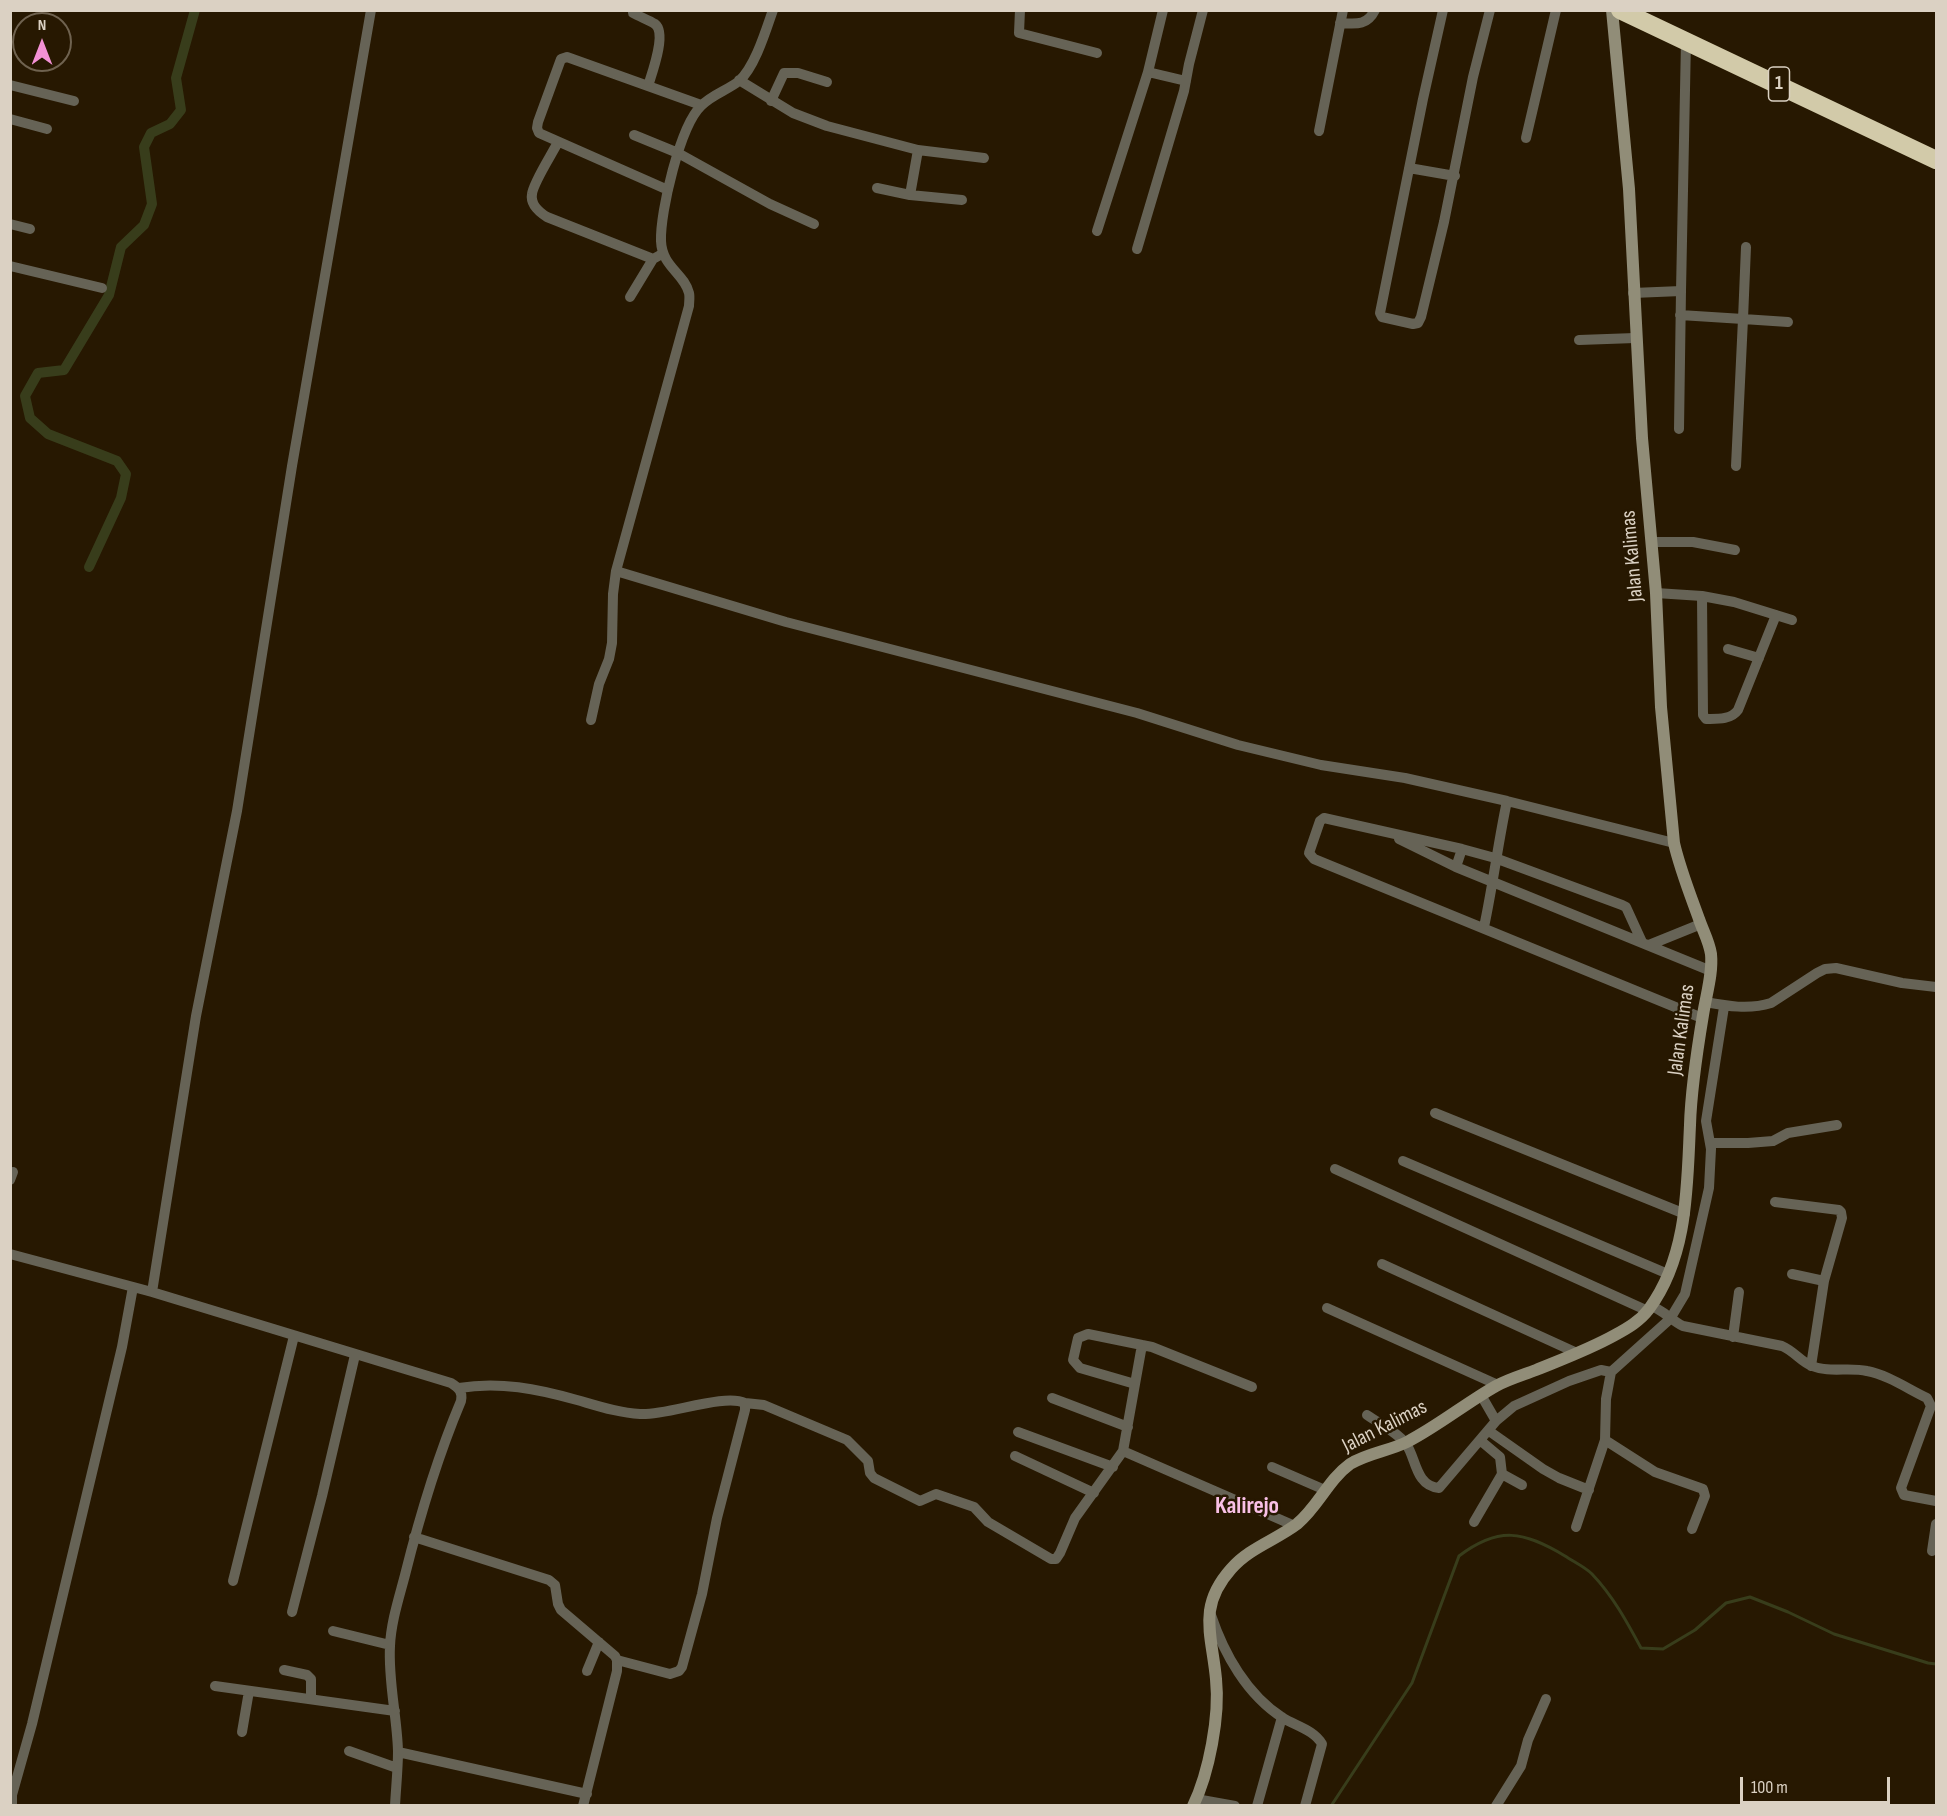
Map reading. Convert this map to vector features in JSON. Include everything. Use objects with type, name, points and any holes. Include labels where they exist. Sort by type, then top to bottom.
[{"type":"highway","name":"1","points":[[1620,10],[1936,160]]},
{"type":"street","points":[[152,1292],[196,1016],[237,811],[370,10]]},
{"type":"street","points":[[633,10],[633,13],[642,19],[655,24],[660,31],[660,40],[648,86]]},
{"type":"street","points":[[630,297],[657,256],[668,190],[683,134],[701,105],[739,80],[747,71],[773,10]]},
{"type":"street","points":[[1020,10],[1018,30],[1022,34],[1097,52]]},
{"type":"street","points":[[1097,231],[1148,72],[1163,10]]},
{"type":"street","points":[[1137,249],[1175,123],[1203,10]]},
{"type":"street","points":[[1319,131],[1342,10]]},
{"type":"street","points":[[1340,23],[1361,24],[1372,17],[1375,10]]},
{"type":"street","points":[[1443,10],[1380,313],[1382,317],[1413,324],[1418,323],[1420,317],[1455,176],[1473,77],[1490,10]]},
{"type":"street","points":[[1526,138],[1556,10]]},
{"type":"street","name":"Jalan Kalimas","points":[[1195,1802],[1210,1748],[1216,1709],[1216,1680],[1210,1643],[1209,1609],[1218,1586],[1232,1567],[1252,1550],[1295,1526],[1306,1516],[1337,1476],[1351,1464],[1368,1455],[1408,1449],[1498,1385],[1577,1353],[1658,1312],[1685,1214],[1689,1180],[1690,1122],[1702,1018],[1714,1004],[1708,939],[1678,861],[1674,843],[1661,707],[1656,593],[1635,338],[1629,189],[1612,10]]},
{"type":"street","points":[[1679,429],[1686,40]]},
{"type":"street","points":[[668,190],[539,133],[537,128],[563,57],[701,105]]},
{"type":"street","points":[[1148,72],[1186,81]]},
{"type":"street","points":[[771,100],[786,73],[798,73],[827,82]]},
{"type":"street","points":[[739,80],[793,112],[827,126],[918,150],[984,158]]},
{"type":"street","points":[[10,85],[74,101]]},
{"type":"street","points":[[10,119],[47,129]]},
{"type":"street","points":[[634,135],[678,153],[770,204],[814,224]]},
{"type":"street","points":[[558,142],[532,192],[537,212],[547,218],[657,256],[687,290],[688,316],[616,571],[612,644],[591,720]]},
{"type":"street","points":[[910,195],[918,150]]},
{"type":"street","points":[[1409,168],[1455,176]]},
{"type":"street","points":[[877,188],[910,195],[962,200]]},
{"type":"street","points":[[10,224],[30,229]]},
{"type":"street","points":[[1736,466],[1746,247]]},
{"type":"street","points":[[10,266],[102,288]]},
{"type":"street","points":[[1633,293],[1681,291]]},
{"type":"street","points":[[1680,315],[1788,322]]},
{"type":"street","points":[[1579,340],[1635,338]]},
{"type":"street","points":[[1652,542],[1693,542],[1735,550]]},
{"type":"street","points":[[616,571],[786,621],[1137,714],[1238,745],[1321,765],[1405,778],[1674,843]]},
{"type":"street","points":[[1656,593],[1701,596],[1734,602],[1792,620]]},
{"type":"street","points":[[1701,596],[1703,717],[1709,719],[1735,716],[1776,615]]},
{"type":"street","points":[[1728,649],[1759,658]]},
{"type":"street","points":[[1484,927],[1507,801]]},
{"type":"street","points":[[1646,943],[1626,907],[1495,858],[1462,849],[1324,818],[1320,821],[1309,853],[1310,856],[1702,1018]]},
{"type":"street","points":[[1384,832],[1455,867],[1711,971]]},
{"type":"street","points":[[1455,867],[1462,849]]},
{"type":"street","points":[[1646,943],[1701,924]]},
{"type":"street","points":[[1576,1527],[1605,1440],[1606,1399],[1611,1372],[1658,1312],[1685,1294],[1709,1188],[1711,1143],[1706,1121],[1714,1004],[1754,1006],[1771,1003],[1825,969],[1836,968],[1902,983],[1936,987]]},
{"type":"street","points":[[1435,1113],[1685,1214]]},
{"type":"street","points":[[1711,1143],[1773,1141],[1788,1133],[1837,1125]]},
{"type":"street","points":[[1403,1161],[1668,1274]]},
{"type":"street","points":[[1335,1169],[1658,1312],[1683,1326],[1782,1346],[1792,1350],[1811,1366],[1877,1374],[1930,1401],[1931,1406],[1901,1488],[1904,1495],[1936,1502]]},
{"type":"street","points":[[1775,1202],[1841,1212],[1842,1218],[1824,1281],[1811,1366]]},
{"type":"street","points":[[10,1254],[152,1292],[451,1383],[459,1388],[462,1401],[441,1449],[414,1537],[393,1622],[390,1678],[398,1752],[395,1806]]},
{"type":"street","points":[[1382,1264],[1577,1353]]},
{"type":"street","points":[[1792,1274],[1824,1281]]},
{"type":"street","points":[[11,1798],[32,1724],[59,1612],[122,1347],[133,1287]]},
{"type":"street","points":[[1733,1337],[1739,1292]]},
{"type":"street","points":[[1327,1308],[1498,1385]]},
{"type":"street","points":[[1135,1384],[1080,1368],[1073,1360],[1075,1343],[1078,1338],[1088,1334],[1152,1347],[1252,1387]]},
{"type":"street","points":[[233,1581],[294,1336]]},
{"type":"street","points":[[459,1388],[473,1385],[523,1387],[621,1412],[642,1414],[705,1403],[738,1401],[764,1405],[847,1440],[868,1461],[870,1473],[874,1478],[916,1499],[924,1500],[936,1494],[974,1507],[988,1522],[1051,1559],[1056,1559],[1075,1518],[1123,1451],[1142,1345]]},
{"type":"street","points":[[292,1612],[356,1355]]},
{"type":"street","points":[[1367,1415],[1408,1449],[1423,1479],[1434,1488],[1439,1488],[1496,1421],[1514,1406],[1569,1381],[1601,1370],[1611,1372]]},
{"type":"street","points":[[1482,1397],[1496,1421]]},
{"type":"street","points":[[1052,1398],[1128,1427]]},
{"type":"street","points":[[414,1537],[549,1580],[555,1585],[561,1610],[617,1660],[670,1674],[679,1671],[702,1594],[717,1518],[745,1403]]},
{"type":"street","points":[[1488,1431],[1543,1469],[1589,1490]]},
{"type":"street","points":[[1018,1432],[1113,1467]]},
{"type":"street","points":[[1474,1522],[1502,1474],[1500,1457],[1480,1440]]},
{"type":"street","points":[[1605,1440],[1654,1472],[1703,1489],[1705,1496],[1692,1529]]},
{"type":"street","points":[[1123,1451],[1295,1526]]},
{"type":"street","points":[[1015,1456],[1094,1493]]},
{"type":"street","points":[[1272,1467],[1325,1490]]},
{"type":"street","points":[[1502,1474],[1522,1485]]},
{"type":"street","points":[[1932,1551],[1936,1524]]},
{"type":"street","points":[[1209,1609],[1226,1651],[1245,1684],[1282,1717],[1315,1735],[1322,1744],[1305,1806]]},
{"type":"street","points":[[333,1631],[390,1645]]},
{"type":"street","points":[[587,1671],[598,1642]]},
{"type":"street","points":[[398,1752],[585,1800],[617,1671],[617,1660]]},
{"type":"street","points":[[284,1670],[311,1678],[311,1700]]},
{"type":"street","points":[[215,1686],[395,1711]]},
{"type":"street","points":[[242,1732],[249,1691]]},
{"type":"street","points":[[1496,1806],[1521,1766],[1528,1740],[1546,1700]]},
{"type":"street","points":[[1257,1806],[1282,1717]]},
{"type":"street","points":[[348,1751],[397,1768]]},
{"type":"street","points":[[1195,1802],[1235,1806]]},
{"type":"waterway","points":[[89,567],[121,498],[126,474],[117,461],[48,434],[30,418],[25,396],[38,373],[64,370],[109,295],[121,247],[144,225],[152,204],[144,147],[151,133],[170,124],[181,110],[176,78],[195,10]]},
{"type":"waterway","points":[[1331,1806],[1412,1683],[1459,1556],[1473,1546],[1499,1536],[1511,1535],[1536,1541],[1589,1571],[1613,1600],[1641,1648],[1663,1649],[1695,1630],[1726,1603],[1750,1597],[1834,1634],[1936,1664]]},
{"type":"district","name":"Kalirejo","points":[[1247,1507]]}]
